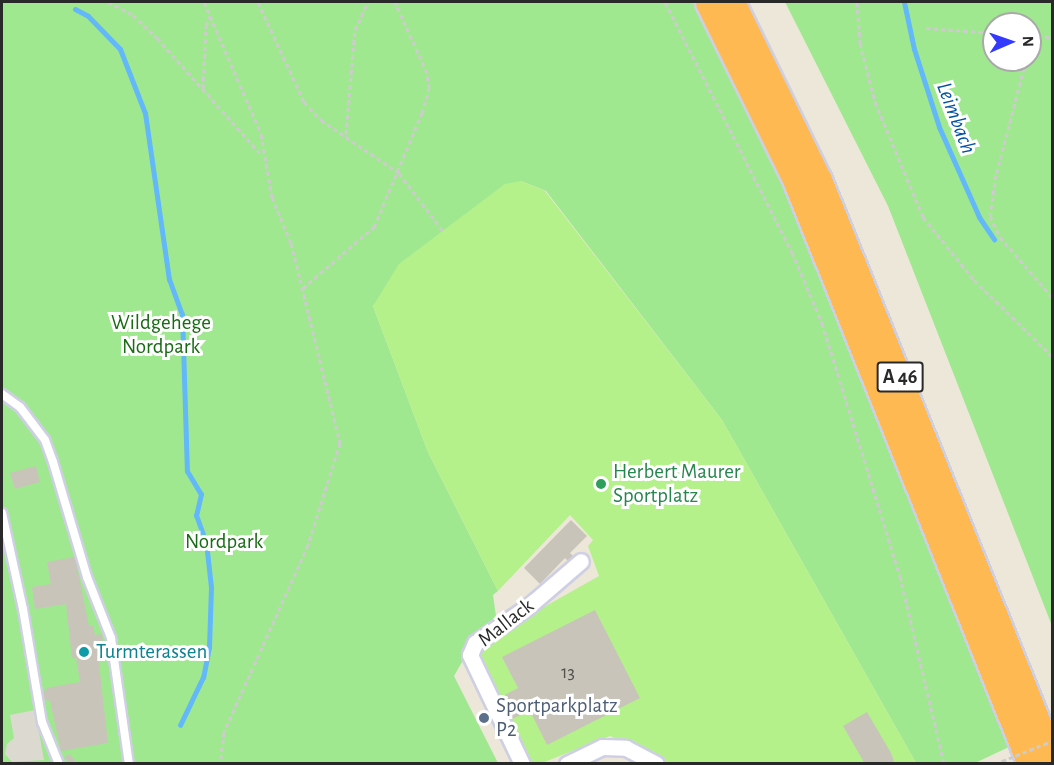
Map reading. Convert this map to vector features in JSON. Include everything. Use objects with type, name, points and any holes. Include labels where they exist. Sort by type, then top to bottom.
[{"type":"highway","name":"A 46","points":[[709,2],[796,179],[1031,764]]},
{"type":"highway","name":"A 46","points":[[731,2],[818,180],[1053,760]]},
{"type":"street","name":"Mallack","points":[[522,764],[470,655],[475,644],[530,605],[581,561]]},
{"type":"street","points":[[567,764],[602,747],[626,748],[656,764]]},
{"type":"lane","points":[[2,394],[20,407],[45,440],[53,462],[87,577],[111,638],[129,764]]},
{"type":"lane","points":[[2,513],[23,609],[42,722],[59,764]]},
{"type":"path","points":[[108,2],[133,15],[261,154]]},
{"type":"path","points":[[204,2],[261,134],[261,154],[303,288],[338,431],[338,457],[308,545],[224,732],[220,764]]},
{"type":"path","points":[[258,2],[304,102],[321,120],[346,134],[399,173],[443,231]]},
{"type":"path","points":[[346,134],[355,30],[368,2]]},
{"type":"path","points":[[303,288],[374,227],[399,173],[429,88],[427,73],[395,2]]},
{"type":"path","points":[[665,2],[792,252],[822,323],[900,576],[944,764]]},
{"type":"path","points":[[857,2],[860,43],[875,102],[923,217],[974,280],[1053,356]]},
{"type":"path","points":[[202,88],[206,26],[211,16]]},
{"type":"path","points":[[926,28],[982,32]]},
{"type":"path","points":[[1023,72],[996,175],[990,216],[999,237],[1053,297]]},
{"type":"path","points":[[995,764],[1053,741]]},
{"type":"green space","name":"Nordpark","points":[[2,2],[693,2],[798,210],[1009,747],[975,763],[916,763],[722,420],[546,191],[521,181],[373,306],[428,452],[498,591],[493,595],[496,616],[491,627],[473,643],[454,676],[498,763],[2,763]]},
{"type":"green space","points":[[785,2],[1052,2],[1052,626],[888,206]]},
{"type":"green space","name":"Herbert Maurer Sportplatz","points":[[521,181],[545,191],[722,420],[916,763],[670,763],[610,736],[542,763],[531,763],[477,661],[476,649],[487,639],[599,576],[588,546],[593,540],[570,515],[498,591],[428,452],[373,306],[399,264],[505,184]]},
{"type":"shaded area","points":[[35,710],[44,760],[12,762],[5,754],[7,744],[14,738],[10,715]]},
{"type":"building","points":[[36,466],[40,482],[15,489],[10,473]]},
{"type":"building","points":[[571,520],[587,536],[570,553],[574,557],[569,562],[565,558],[540,584],[524,568]]},
{"type":"building","name":"Turmterassen","points":[[75,557],[89,626],[93,626],[95,635],[102,634],[103,645],[97,646],[108,743],[61,751],[50,701],[44,699],[43,694],[47,688],[80,682],[76,658],[72,658],[66,604],[35,609],[32,587],[51,584],[47,562]]},
{"type":"building","points":[[595,610],[640,698],[547,745],[530,711],[512,719],[501,697],[518,688],[502,657]]},
{"type":"building","points":[[867,712],[891,753],[894,761],[890,764],[865,764],[843,726]]},
{"type":"building","points":[[69,754],[75,760],[73,764],[64,758]]},
{"type":"waterway","name":"Leimbach","points":[[904,2],[914,49],[939,127],[979,217],[994,239]]},
{"type":"waterway","points":[[75,9],[88,16],[120,49],[145,113],[169,279],[182,314],[187,471],[201,494],[196,515],[206,542],[211,587],[209,647],[203,677],[180,725]]},
{"type":"place","name":"Herbert Maurer Sportplatz","points":[[601,484]]},
{"type":"place","name":"Turmterassen","points":[[84,652]]},
{"type":"place","name":"Sportparkplatz P2","points":[[484,718]]},
{"type":"park label","name":"Wildgehege Nordpark","points":[[161,335]]}]
